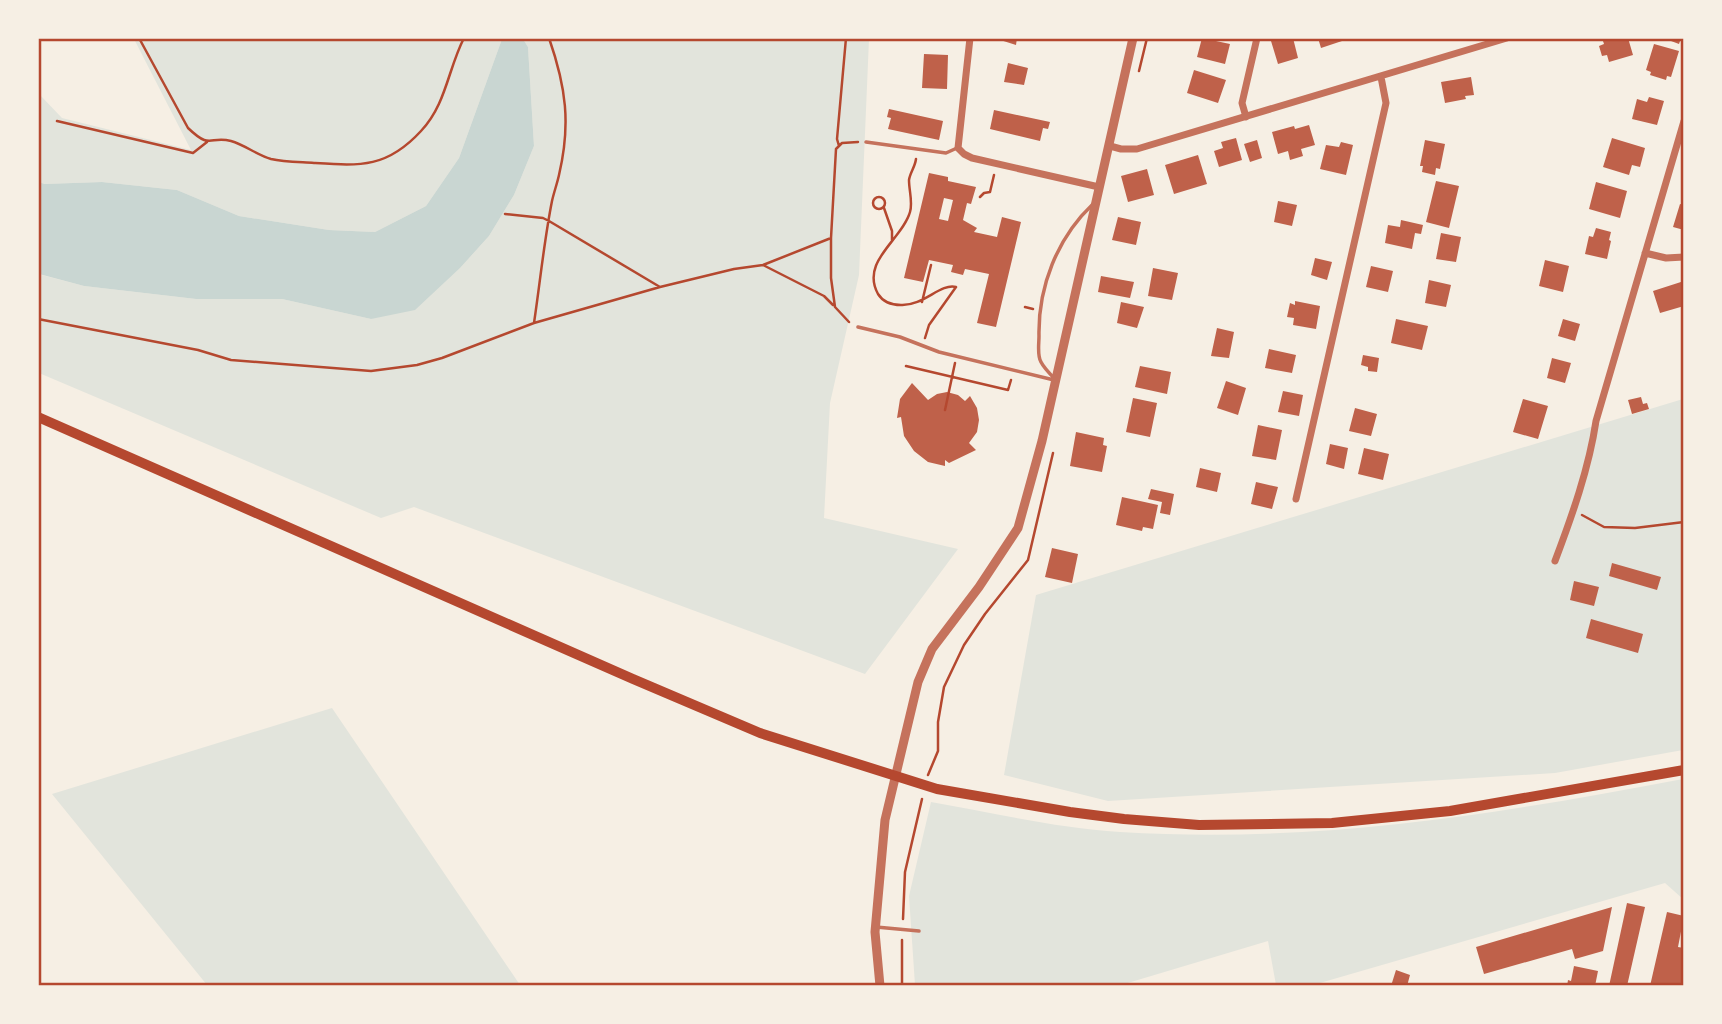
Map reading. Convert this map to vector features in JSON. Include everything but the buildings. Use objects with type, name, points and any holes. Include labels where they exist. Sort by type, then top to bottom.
[{"type":"main road","points":[[38,417],[747,728],[937,789],[1070,812],[1199,825],[1332,823],[1450,811],[1684,770]]},
{"type":"street","points":[[970,38],[958,148],[964,155],[1099,187]]},
{"type":"street","points":[[880,985],[875,927],[885,820],[918,682],[932,649],[993,567],[1018,528],[1056,380],[1133,38]]},
{"type":"street","points":[[1246,117],[1242,103],[1257,38]]},
{"type":"street","points":[[1110,146],[1137,149],[1507,38]]},
{"type":"street","points":[[1296,499],[1386,103],[1381,77]]},
{"type":"street","points":[[1555,561],[1573,511],[1594,438],[1596,421],[1684,121]]},
{"type":"street","points":[[1644,253],[1666,258],[1684,257]]},
{"type":"lane","points":[[866,142],[946,153],[958,148]]},
{"type":"lane","points":[[1056,380],[1039,360],[1038,316],[1049,268],[1085,211],[1096,201]]},
{"type":"lane","points":[[858,327],[900,337],[957,357],[1056,380]]},
{"type":"lane","points":[[875,927],[919,930]]},
{"type":"path","points":[[139,38],[188,128],[198,138],[207,142],[229,140],[270,159],[353,165],[380,161],[408,145],[432,117],[464,38]]},
{"type":"path","points":[[534,323],[549,221],[564,150],[566,103],[562,79],[549,38]]},
{"type":"path","points":[[839,146],[837,139],[846,38]]},
{"type":"path","points":[[57,121],[193,153],[207,142]]},
{"type":"path","points":[[835,307],[831,278],[831,237],[836,149],[842,143],[866,142]]},
{"type":"path","points":[[919,149],[910,175],[910,213],[876,265],[874,281],[882,299],[897,305],[922,302],[946,286],[956,287],[929,325],[923,346]]},
{"type":"path","points":[[980,197],[990,192],[995,172]]},
{"type":"path","points":[[884,207],[891,226],[892,242]]},
{"type":"path","points":[[505,214],[543,218],[660,287]]},
{"type":"path","points":[[38,319],[198,350],[231,360],[371,371],[417,365],[534,323],[660,287],[734,269],[763,265],[831,237]]},
{"type":"path","points":[[763,265],[824,296],[848,322],[858,327]]},
{"type":"path","points":[[922,302],[931,265]]},
{"type":"path","points":[[1025,307],[1033,309]]},
{"type":"path","points":[[945,410],[957,357]]},
{"type":"path","points":[[906,366],[1008,390],[1013,370]]},
{"type":"path","points":[[1573,511],[1604,527],[1635,528],[1684,522]]},
{"type":"shaded area","points":[[134,39],[502,39],[459,158],[426,206],[375,232],[329,230],[239,216],[177,190],[102,182],[39,182],[38,87],[40,95],[62,118],[191,150]]},
{"type":"shaded area","points":[[502,39],[523,39],[528,47],[534,146],[514,195],[489,236],[461,267],[415,310],[371,319],[282,299],[196,299],[84,286],[39,274],[39,182],[102,182],[177,190],[239,216],[329,230],[375,232],[426,206],[459,158]]},
{"type":"shaded area","points":[[523,39],[869,39],[859,275],[830,403],[824,518],[958,549],[865,674],[414,507],[381,518],[39,373],[38,274],[84,286],[196,299],[282,299],[371,319],[461,267],[489,236],[514,195],[534,146],[528,47]]},
{"type":"shaded area","points":[[1683,399],[1683,750],[1555,773],[1108,801],[1004,775],[1036,595]]},
{"type":"shaded area","points":[[332,708],[520,985],[207,985],[52,794]]},
{"type":"shaded area","points":[[1683,779],[1683,899],[1665,883],[1313,985],[1276,985],[1268,941],[1121,985],[915,985],[909,896],[931,802],[1096,830],[1192,835],[1264,834],[1403,824],[1473,815]]}]
